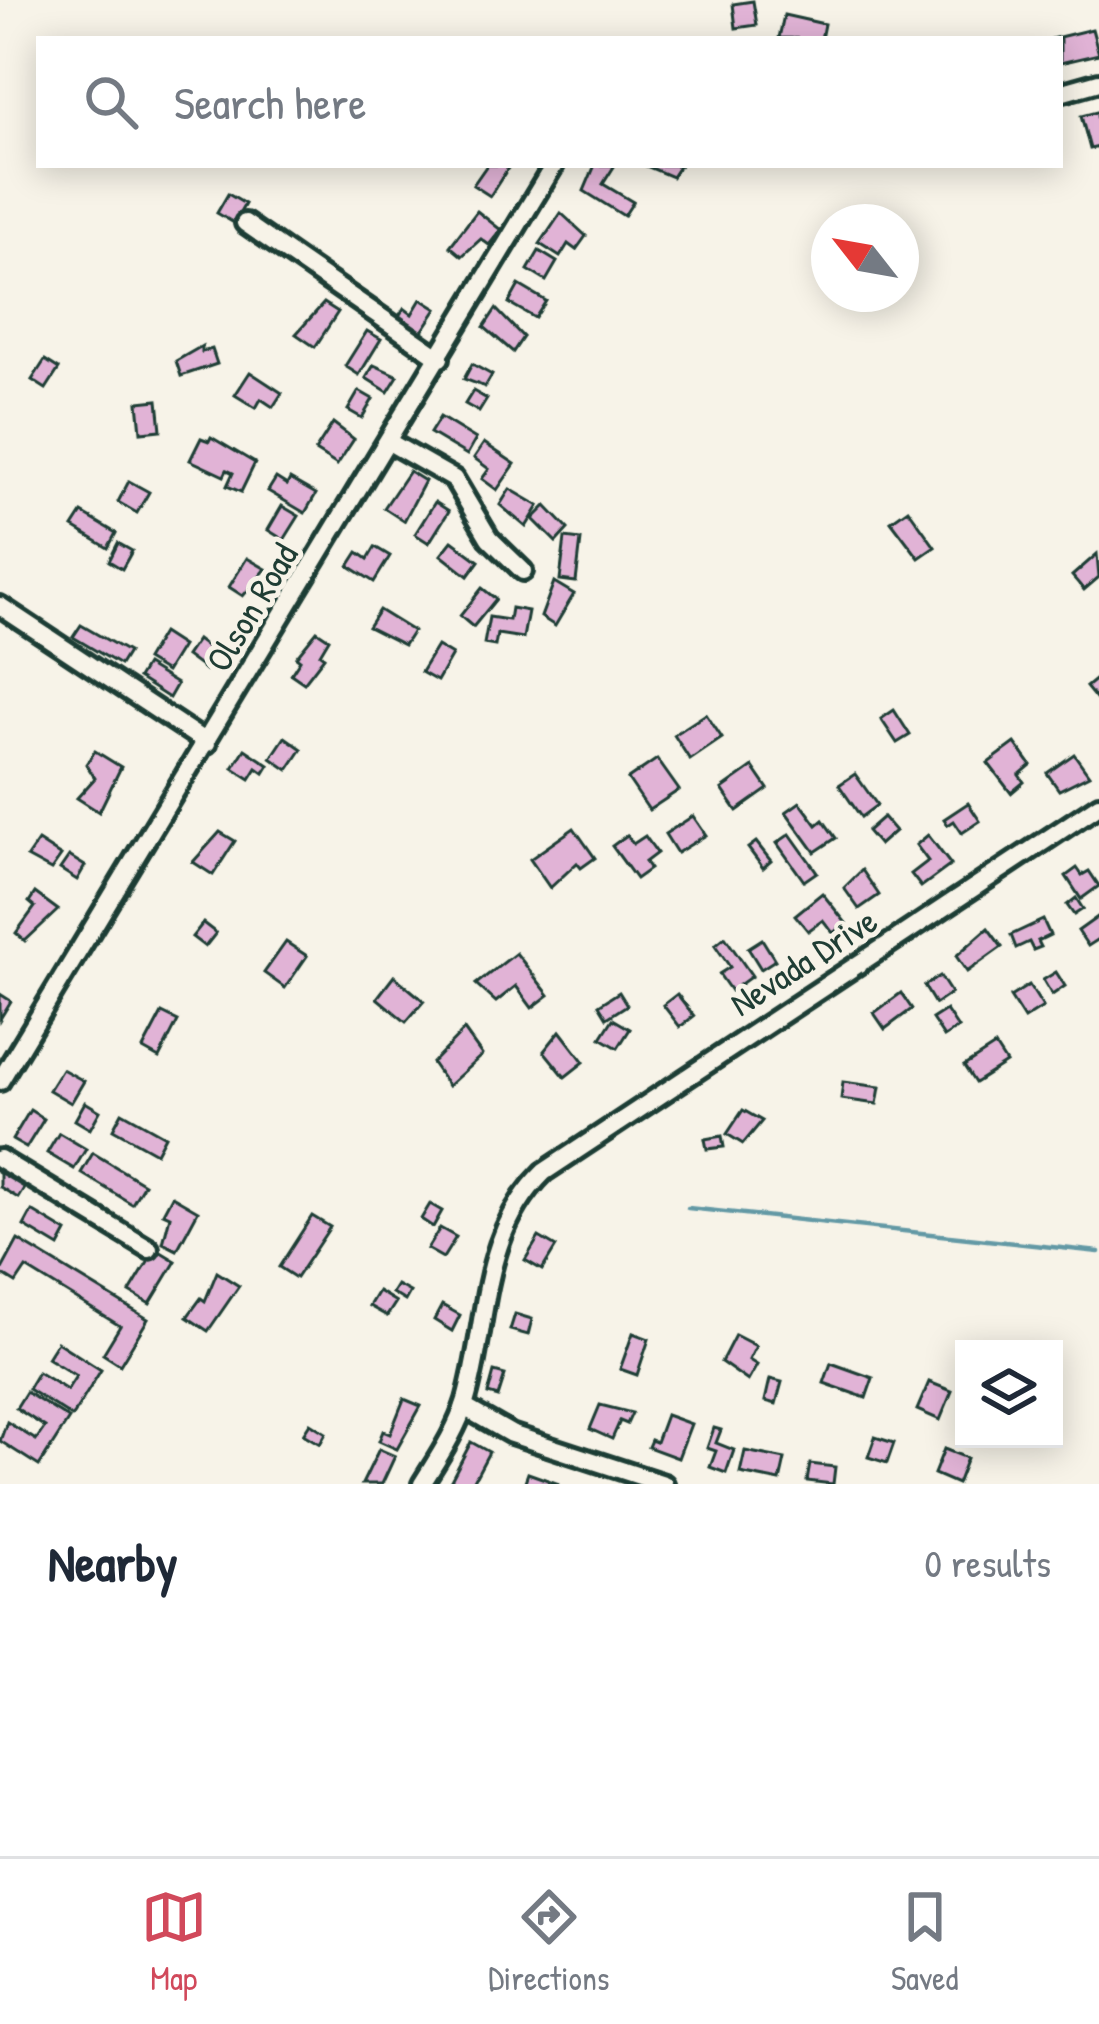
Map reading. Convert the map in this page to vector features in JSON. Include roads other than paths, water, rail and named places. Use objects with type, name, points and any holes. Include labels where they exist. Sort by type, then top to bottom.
[{"type":"street","points":[[1063,92],[1099,82]]},
{"type":"street","name":"Olson Road","points":[[0,1081],[552,168]]},
{"type":"street","points":[[245,223],[440,358]]},
{"type":"street","points":[[389,442],[454,479],[489,538],[523,571]]},
{"type":"street","points":[[0,607],[207,743]]},
{"type":"street","name":"Nevada Drive","points":[[464,1407],[505,1222],[544,1172],[1099,806]]},
{"type":"street","points":[[0,1160],[148,1249]]},
{"type":"street","points":[[422,1484],[464,1407],[511,1434],[664,1484]]},
{"type":"waterway","points":[[688,1208],[1099,1252]]}]
